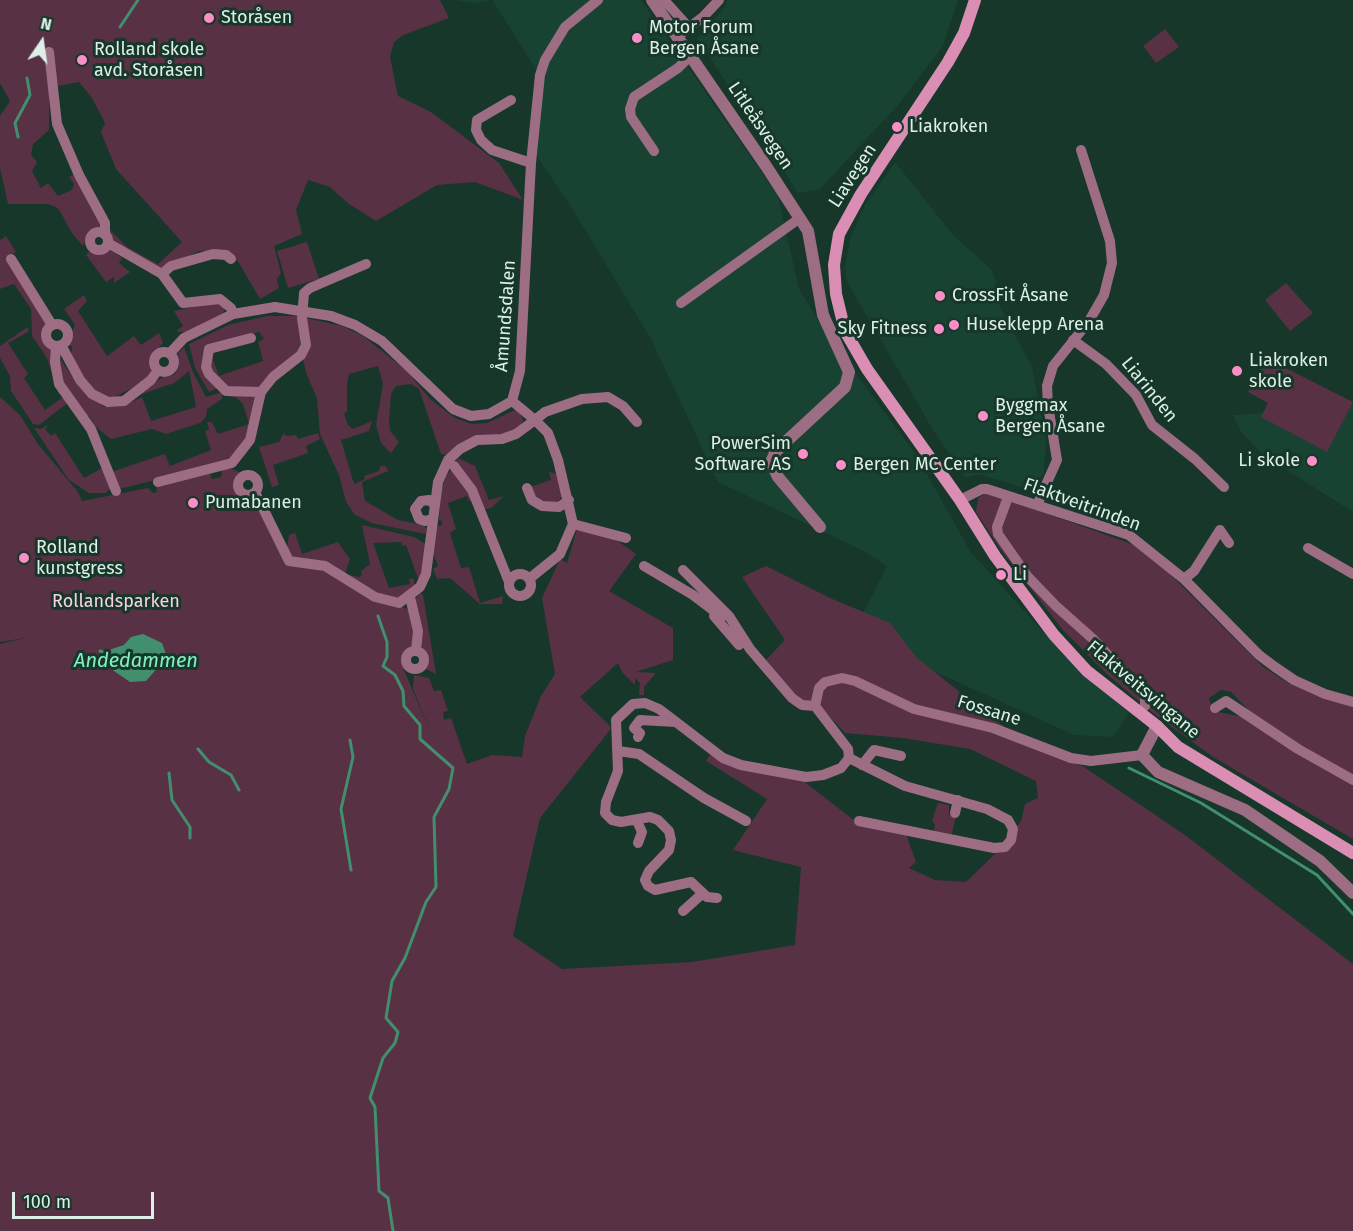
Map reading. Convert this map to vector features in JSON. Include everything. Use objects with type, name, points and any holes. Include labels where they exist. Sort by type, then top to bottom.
[{"type":"main road","name":"Liavegen","points":[[960,500],[867,369],[845,331],[836,294],[834,265],[839,234],[847,216],[948,62],[964,33],[975,0]]},
{"type":"main road","name":"Flaktveitsvingane","points":[[960,500],[995,556],[1054,635],[1088,671],[1157,726],[1178,747],[1353,853]]},
{"type":"street","name":"Åmundsdalen","points":[[512,401],[520,371],[536,101],[545,60],[564,27],[598,0]]},
{"type":"street","name":"Litleåsvegen","points":[[652,0],[800,218],[813,248],[824,315],[849,372],[845,387],[776,450],[771,462],[778,477],[820,527]]},
{"type":"street","name":"Litleåsvegen","points":[[664,0],[684,22],[678,36]]},
{"type":"street","points":[[678,36],[703,16],[718,0]]},
{"type":"street","points":[[49,52],[57,124],[79,175],[105,223],[107,239],[162,274],[183,303],[220,299],[231,308],[233,314]]},
{"type":"street","points":[[654,151],[631,117],[630,109],[634,97],[678,68],[690,56]]},
{"type":"street","points":[[511,100],[477,120],[476,130],[481,140],[492,150],[531,163]]},
{"type":"street","points":[[1037,505],[1057,460],[1047,386],[1053,366],[1089,321],[1104,295],[1112,263],[1110,241],[1081,150]]},
{"type":"street","points":[[681,303],[800,218]]},
{"type":"street","points":[[162,274],[171,266],[213,254],[226,255],[231,259]]},
{"type":"street","points":[[11,259],[52,326]]},
{"type":"street","points":[[158,482],[232,463],[250,440],[261,392],[273,377],[301,356],[306,345],[302,318],[304,293],[310,288],[366,264]]},
{"type":"street","points":[[116,491],[91,429],[59,384],[55,362],[59,345],[68,339],[68,331],[60,324],[52,326],[48,330],[47,337],[50,343],[59,345],[80,380],[92,394],[108,402],[124,401],[152,380],[158,370],[168,371],[173,367],[175,361],[170,353],[184,338],[233,314],[275,307],[332,316],[355,325],[382,341],[453,409],[471,416],[489,414],[512,401],[548,433],[569,500],[573,524],[560,554],[530,579]]},
{"type":"street","points":[[252,338],[209,349],[206,367],[209,374],[225,391],[261,392]]},
{"type":"street","name":"Liarinden","points":[[1073,340],[1106,364],[1136,395],[1152,424],[1196,459],[1224,487]]},
{"type":"street","points":[[232,463],[257,482],[255,492],[290,561],[325,566],[375,597],[399,603],[410,597],[420,587],[426,574],[434,504],[443,469],[460,449],[477,440],[502,439],[516,434],[545,412],[582,399],[608,397],[623,406],[637,422]]},
{"type":"street","points":[[454,466],[472,490],[512,592],[522,595],[530,589],[530,579]]},
{"type":"street","points":[[248,476],[240,480],[239,489],[246,495],[255,492]]},
{"type":"street","points":[[527,488],[532,500],[542,506],[559,507],[569,500]]},
{"type":"street","name":"Flaktveitrinden","points":[[960,500],[982,489],[1129,535],[1184,579],[1259,655],[1275,668],[1294,680],[1325,694],[1353,702]]},
{"type":"street","name":"Flaktveitsvingane","points":[[1008,497],[998,527],[998,534],[1028,577],[1136,684],[1144,696],[1145,706]]},
{"type":"street","points":[[432,519],[425,521],[418,519],[415,509],[421,501],[429,500],[434,504]]},
{"type":"street","points":[[573,524],[627,538]]},
{"type":"street","points":[[1184,579],[1194,571],[1220,530],[1229,543]]},
{"type":"street","points":[[1308,548],[1353,574]]},
{"type":"street","points":[[644,566],[709,607],[735,627]]},
{"type":"street","points":[[683,570],[729,616],[735,627],[792,698],[802,705],[815,706],[848,749],[849,758],[841,768],[823,775],[806,777],[741,765],[723,758],[659,709],[645,703],[633,704],[616,720],[618,771],[606,802],[605,813],[612,820],[621,822],[650,817],[658,820],[669,831],[671,840],[669,850],[650,871],[645,880],[648,886],[655,890],[692,882],[703,893],[717,898]]},
{"type":"street","points":[[509,582],[513,576],[520,574],[530,579]]},
{"type":"street","points":[[410,597],[418,631],[416,651]]},
{"type":"street","points":[[709,607],[739,645]]},
{"type":"street","name":"Fossane","points":[[815,706],[819,688],[825,682],[842,678],[855,681],[914,709],[984,725],[1071,758],[1091,761],[1142,755]]},
{"type":"street","points":[[1215,708],[1226,701],[1298,749],[1353,780]]},
{"type":"street","points":[[638,737],[640,733],[634,728],[640,720],[676,722]]},
{"type":"street","points":[[1157,726],[1142,755],[1158,772],[1223,798],[1274,828],[1320,861],[1353,893]]},
{"type":"street","points":[[862,765],[874,750],[901,756]]},
{"type":"street","points":[[618,751],[639,754],[704,798],[746,821]]},
{"type":"street","points":[[849,758],[905,786],[933,796],[958,801],[1008,820],[1013,829],[1011,840],[1005,847],[994,849],[859,820]]},
{"type":"street","points":[[955,813],[958,801]]},
{"type":"street","points":[[637,821],[642,832],[638,843]]},
{"type":"street","points":[[683,911],[703,893]]},
{"type":"shaded area","points":[[456,0],[492,0],[473,3]]},
{"type":"shaded area","points":[[492,0],[641,0],[778,196],[799,289],[833,343],[917,456],[970,551],[1065,656],[1129,713],[1113,737],[1074,735],[905,658],[862,615],[887,566],[864,551],[718,482],[651,339],[573,210],[528,143],[536,69]]},
{"type":"shaded area","points":[[727,0],[958,0],[943,46],[898,105],[820,189],[798,193],[697,38],[726,6]]},
{"type":"shaded area","points":[[895,162],[954,236],[991,269],[996,281],[994,295],[1032,367],[1046,441],[1044,473],[1033,484],[1020,487],[979,474],[966,478],[933,430],[847,282],[845,268],[850,239],[865,205]]},
{"type":"shaded area","name":"Li skole","points":[[1353,402],[1353,512],[1263,455],[1241,432],[1233,415],[1263,413],[1329,448]]},
{"type":"green space","points":[[0,0],[440,0],[449,18],[403,35],[394,42],[390,57],[398,96],[431,112],[499,163],[523,200],[475,182],[437,185],[376,221],[349,204],[330,187],[308,180],[296,210],[302,234],[274,246],[281,273],[277,279],[279,288],[260,299],[239,263],[229,252],[199,251],[162,269],[111,240],[108,228],[127,247],[158,264],[182,242],[116,169],[101,132],[105,123],[92,98],[79,82],[58,86],[52,93],[49,100],[49,130],[33,144],[31,155],[37,162],[32,171],[41,188],[48,183],[58,196],[72,190],[74,184],[69,177],[75,174],[102,227],[89,231],[83,246],[72,233],[58,208],[48,204],[8,204],[0,168],[0,116],[10,101],[0,83]]},
{"type":"green space","points":[[1165,29],[1179,47],[1156,63],[1143,46]]},
{"type":"green space","points":[[6,236],[16,252],[8,257],[46,325],[43,336],[46,345],[52,349],[52,374],[47,358],[32,336],[31,309],[14,284],[0,289],[0,240]]},
{"type":"green space","points":[[307,242],[319,279],[288,288],[277,251]]},
{"type":"green space","points":[[109,249],[122,258],[119,263],[130,272],[114,283],[114,277],[106,282],[86,255],[89,252],[101,254]]},
{"type":"green space","points":[[1286,283],[1313,313],[1290,331],[1265,300]]},
{"type":"green space","points":[[84,295],[87,301],[78,311],[107,356],[134,336],[141,345],[159,333],[163,343],[149,360],[152,372],[149,380],[110,399],[97,393],[71,361],[72,346],[66,345],[75,325],[64,309]]},
{"type":"green space","points":[[216,302],[225,308],[223,314],[185,332],[178,332],[177,330],[183,326],[174,311]]},
{"type":"green space","points":[[267,316],[300,316],[301,339],[297,357],[271,375],[258,389],[229,389],[220,384],[210,370],[208,360],[210,352],[219,376],[263,361],[258,342],[264,339],[259,332],[206,348],[202,358],[217,388],[209,392],[195,368],[189,344],[228,325]]},
{"type":"green space","points":[[306,318],[342,326],[363,336],[407,371],[430,399],[455,418],[472,424],[487,423],[515,410],[520,412],[523,421],[519,428],[449,455],[441,454],[419,389],[411,384],[396,386],[391,394],[389,420],[390,431],[399,442],[391,453],[381,443],[376,425],[383,384],[378,366],[349,374],[347,411],[344,414],[348,425],[353,429],[372,421],[369,431],[341,440],[353,481],[355,484],[365,479],[364,476],[379,471],[380,466],[386,466],[388,471],[362,482],[365,501],[398,520],[423,525],[427,529],[425,534],[372,523],[355,515],[346,502],[339,475],[320,434],[317,398],[306,373],[303,359]]},
{"type":"green space","points":[[26,328],[29,329],[28,332],[8,343],[28,374],[24,378],[45,410],[65,396],[69,402],[39,425],[33,424],[11,391],[10,376],[0,358],[0,346]]},
{"type":"green space","points":[[184,347],[193,372],[206,397],[222,392],[222,399],[207,409],[206,417],[200,423],[166,434],[152,429],[111,439],[97,428],[89,416],[86,417],[64,385],[59,357],[73,378],[104,407],[123,406],[142,397],[151,421],[196,407],[189,371],[174,383],[133,397],[163,377],[174,375],[179,367],[178,353]]},
{"type":"green space","points":[[1266,358],[1353,402],[1327,452],[1261,417],[1268,403],[1248,392]]},
{"type":"green space","points":[[261,392],[255,428],[228,462],[119,489],[111,472],[165,454],[170,466],[211,450],[205,431],[209,430],[207,422],[212,422],[218,434],[249,424],[243,404],[237,398],[230,396]]},
{"type":"green space","name":"Rollandsparken","points":[[0,397],[20,415],[38,444],[78,492],[82,501],[148,488],[153,493],[157,492],[156,485],[209,471],[212,479],[221,477],[223,468],[230,468],[243,474],[236,484],[237,492],[257,504],[284,559],[331,572],[409,610],[414,621],[413,645],[405,657],[403,668],[431,733],[413,689],[414,675],[429,678],[434,691],[441,690],[448,711],[443,712],[444,720],[451,718],[467,764],[492,755],[522,757],[525,736],[541,696],[555,674],[542,598],[560,559],[567,563],[577,529],[611,536],[636,554],[609,591],[673,628],[673,660],[636,672],[656,673],[644,687],[644,695],[639,695],[640,683],[635,678],[635,685],[622,672],[618,663],[580,697],[610,726],[610,730],[540,818],[513,936],[562,969],[692,962],[795,945],[801,867],[733,850],[767,799],[706,761],[711,753],[792,772],[855,821],[906,834],[916,862],[909,868],[935,880],[966,882],[1002,847],[1021,821],[1025,804],[1038,798],[1036,781],[970,749],[903,738],[845,733],[819,705],[795,703],[762,664],[785,640],[742,577],[766,566],[830,598],[890,623],[916,657],[996,721],[1035,747],[1084,767],[1185,835],[1353,964],[1353,1231],[0,1231],[0,644],[25,638],[0,642]]},
{"type":"green space","points":[[49,424],[45,429],[51,436],[55,433],[84,478],[102,468],[112,487],[106,493],[89,493],[69,480],[34,428],[41,429]]},
{"type":"green space","points":[[284,433],[286,436],[296,435],[298,439],[318,433],[320,439],[306,446],[308,453],[273,465],[279,485],[272,487],[259,447],[279,442]]},
{"type":"green space","points":[[458,458],[475,466],[489,500],[504,496],[491,508],[482,510],[454,464]]},
{"type":"green space","points":[[452,468],[474,500],[469,501],[467,496],[448,503],[456,529],[450,533],[461,568],[469,567],[480,603],[503,596],[502,604],[480,604],[450,578],[437,579],[433,569],[438,566],[433,553],[436,527],[442,525],[442,521],[439,520],[441,492],[445,478]]},
{"type":"green space","points":[[549,472],[556,474],[563,495],[557,503],[540,502],[530,487],[551,480]]},
{"type":"green space","points":[[987,492],[1137,546],[1168,572],[1262,666],[1288,683],[1353,707],[1353,778],[1257,719],[1231,692],[1221,690],[1209,698],[1213,711],[1244,717],[1353,784],[1353,839],[1213,757],[1153,713],[1108,675],[1062,629],[1001,550],[976,512],[978,498]]},
{"type":"green space","points":[[362,525],[414,537],[426,544],[422,577],[419,581],[406,545],[403,546],[401,542],[373,543],[389,588],[410,584],[409,579],[413,578],[416,588],[412,593],[392,600],[293,558],[287,549],[289,535],[295,533],[302,554],[338,542],[350,559],[345,574],[359,577],[362,575],[361,571],[370,564]]},
{"type":"green space","points":[[420,592],[423,595],[436,674],[426,669],[421,644],[415,600]]},
{"type":"green space","points":[[938,803],[949,805],[949,815],[956,817],[951,837],[934,833],[935,824],[932,821]]},
{"type":"water","name":"Andedammen","points":[[143,634],[162,643],[167,657],[146,681],[130,682],[114,671],[105,661],[103,652],[124,645],[131,637]]},
{"type":"waterway","points":[[120,27],[138,0]]},
{"type":"waterway","points":[[18,137],[15,123],[30,95],[27,78]]},
{"type":"waterway","points":[[378,616],[387,642],[387,657],[383,666],[395,675],[403,691],[404,706],[420,725],[420,739],[453,768],[449,789],[434,817],[436,887],[426,902],[405,958],[392,981],[386,1018],[398,1032],[395,1043],[383,1058],[370,1098],[375,1107],[379,1191],[388,1198],[393,1231]]},
{"type":"waterway","points":[[105,667],[109,665]]},
{"type":"waterway","points":[[350,740],[353,757],[341,809],[351,870]]},
{"type":"waterway","points":[[198,749],[209,762],[231,775],[239,790]]},
{"type":"waterway","points":[[1129,768],[1201,803],[1317,875],[1353,914]]},
{"type":"waterway","points":[[169,773],[172,800],[190,827],[190,838]]},
{"type":"place","name":"Storåsen","points":[[209,18]]},
{"type":"place","name":"Motor Forum Bergen Åsane","points":[[637,38]]},
{"type":"place","name":"Rolland skole avd. Storåsen","points":[[82,60]]},
{"type":"place","name":"Liakroken","points":[[897,127]]},
{"type":"place","name":"CrossFit Åsane","points":[[940,296]]},
{"type":"place","name":"Huseklepp Arena","points":[[954,325]]},
{"type":"place","name":"Sky Fitness","points":[[939,329]]},
{"type":"place","name":"Liakroken skole","points":[[1237,371]]},
{"type":"place","name":"Byggmax Bergen Åsane","points":[[983,416]]},
{"type":"place","name":"PowerSim Software AS","points":[[803,454]]},
{"type":"place","name":"Li skole","points":[[1312,461]]},
{"type":"place","name":"Bergen MC Center","points":[[841,465]]},
{"type":"place","name":"Pumabanen","points":[[193,503]]},
{"type":"place","name":"Rolland kunstgress","points":[[24,558]]},
{"type":"place","name":"Li","points":[[1001,575]]}]
